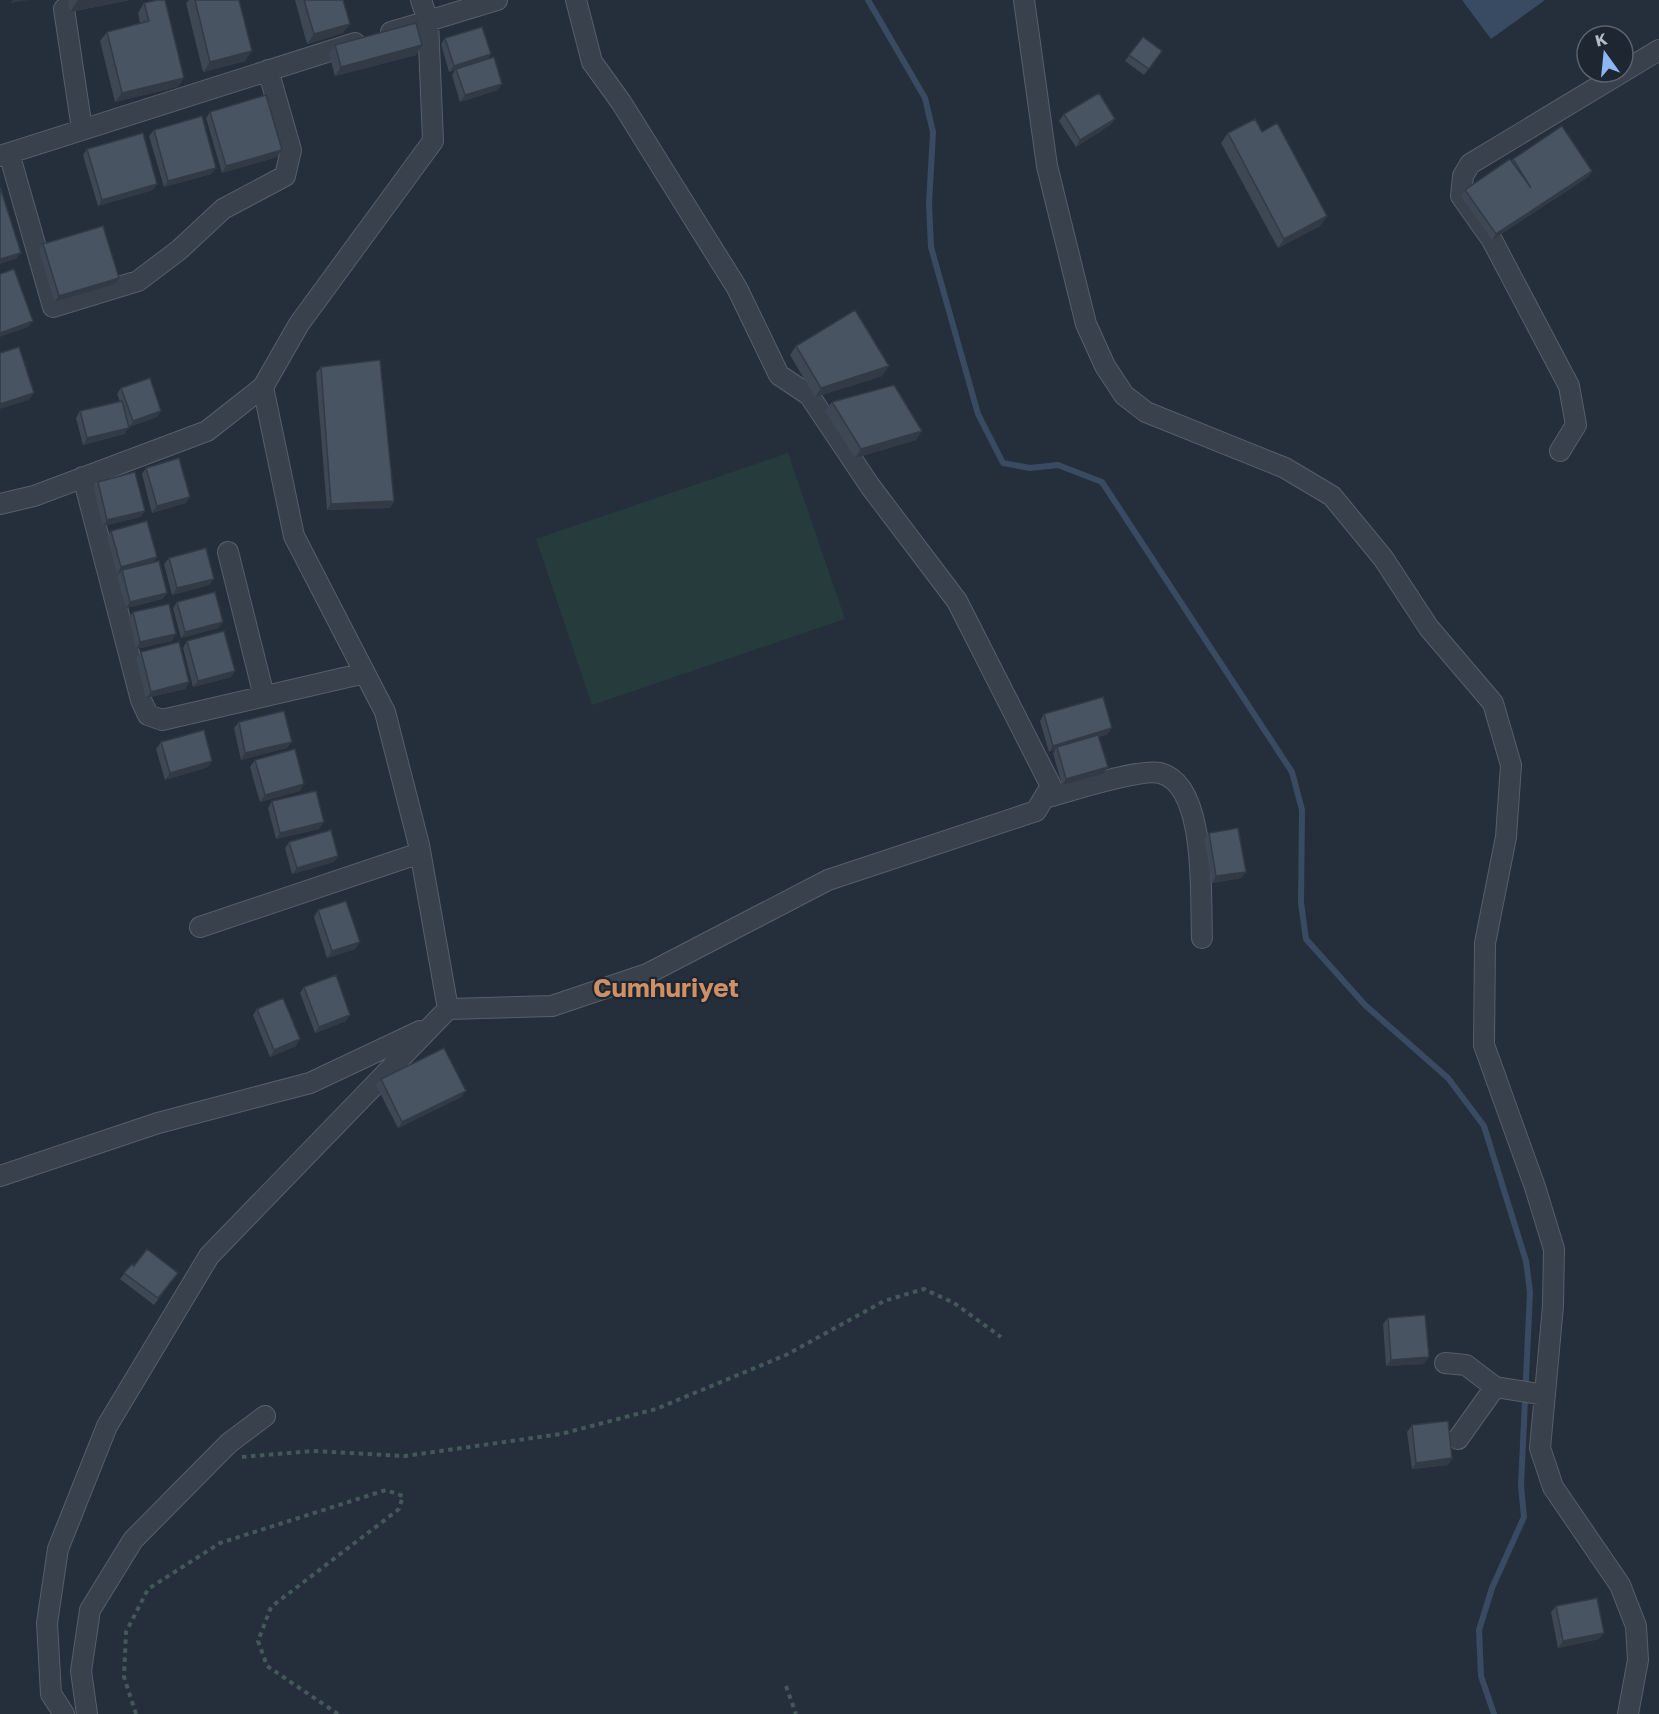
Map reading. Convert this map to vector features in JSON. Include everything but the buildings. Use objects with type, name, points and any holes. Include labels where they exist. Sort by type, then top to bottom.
[{"type":"street","points":[[0,504],[34,496],[207,431],[263,387],[299,324],[433,141],[428,21],[421,0]]},
{"type":"street","points":[[268,70],[291,150],[285,176],[223,209],[179,250],[138,281],[109,292],[53,307],[4,155],[268,70],[497,0]]},
{"type":"street","points":[[64,1714],[51,1694],[47,1623],[58,1549],[107,1426],[209,1256],[448,1009],[552,1006],[646,974],[828,880],[1036,812],[1051,786],[957,601],[870,486],[809,395],[779,375],[737,288],[621,102],[592,62],[576,0]]},
{"type":"street","points":[[1024,0],[1047,166],[1086,324],[1111,376],[1124,394],[1146,412],[1285,468],[1332,496],[1383,558],[1430,628],[1493,703],[1511,765],[1506,837],[1485,943],[1484,1045],[1535,1187],[1554,1249],[1553,1306],[1540,1448],[1553,1487],[1620,1585],[1636,1626],[1638,1660],[1628,1714]]},
{"type":"street","points":[[64,9],[82,129]]},
{"type":"street","points":[[1560,451],[1576,425],[1569,386],[1492,240],[1461,196],[1463,176],[1470,165],[1659,50]]},
{"type":"street","points":[[263,387],[294,536],[385,712],[420,853],[448,1009]]},
{"type":"street","points":[[83,477],[141,700],[148,715],[162,720],[365,673]]},
{"type":"street","points":[[228,552],[264,696]]},
{"type":"street","points":[[1044,798],[1141,773],[1159,772],[1172,778],[1187,799],[1197,827],[1202,938]]},
{"type":"street","points":[[200,927],[420,853]]},
{"type":"street","points":[[0,1176],[158,1123],[310,1083],[433,1024]]},
{"type":"street","points":[[1445,1363],[1466,1365],[1496,1387],[1545,1395]]},
{"type":"street","points":[[1458,1439],[1496,1387]]},
{"type":"street","points":[[87,1714],[81,1671],[90,1610],[133,1540],[229,1443],[265,1416]]},
{"type":"path","points":[[209,1463],[252,1455],[313,1450],[405,1456],[561,1434],[656,1409],[786,1355],[884,1301],[924,1289],[954,1303],[1001,1337]]},
{"type":"path","points":[[135,1714],[124,1677],[126,1632],[148,1589],[220,1543],[386,1490],[403,1496],[399,1509],[271,1607],[258,1641],[267,1666],[338,1714]]},
{"type":"path","points":[[786,1686],[796,1714]]},
{"type":"green space","points":[[788,453],[845,619],[592,705],[536,539]]},
{"type":"water","points":[[1462,0],[1545,0],[1491,39]]},
{"type":"waterway","points":[[868,0],[925,98],[933,132],[929,204],[931,247],[978,414],[1003,463],[1030,468],[1058,465],[1102,482],[1292,772],[1302,810],[1301,903],[1306,939],[1365,1005],[1448,1078],[1484,1126],[1526,1261],[1530,1292],[1521,1486],[1524,1517],[1492,1588],[1479,1630],[1481,1676],[1494,1714]]},
{"type":"district","name":"Cumhuriyet","points":[[666,988]]}]
